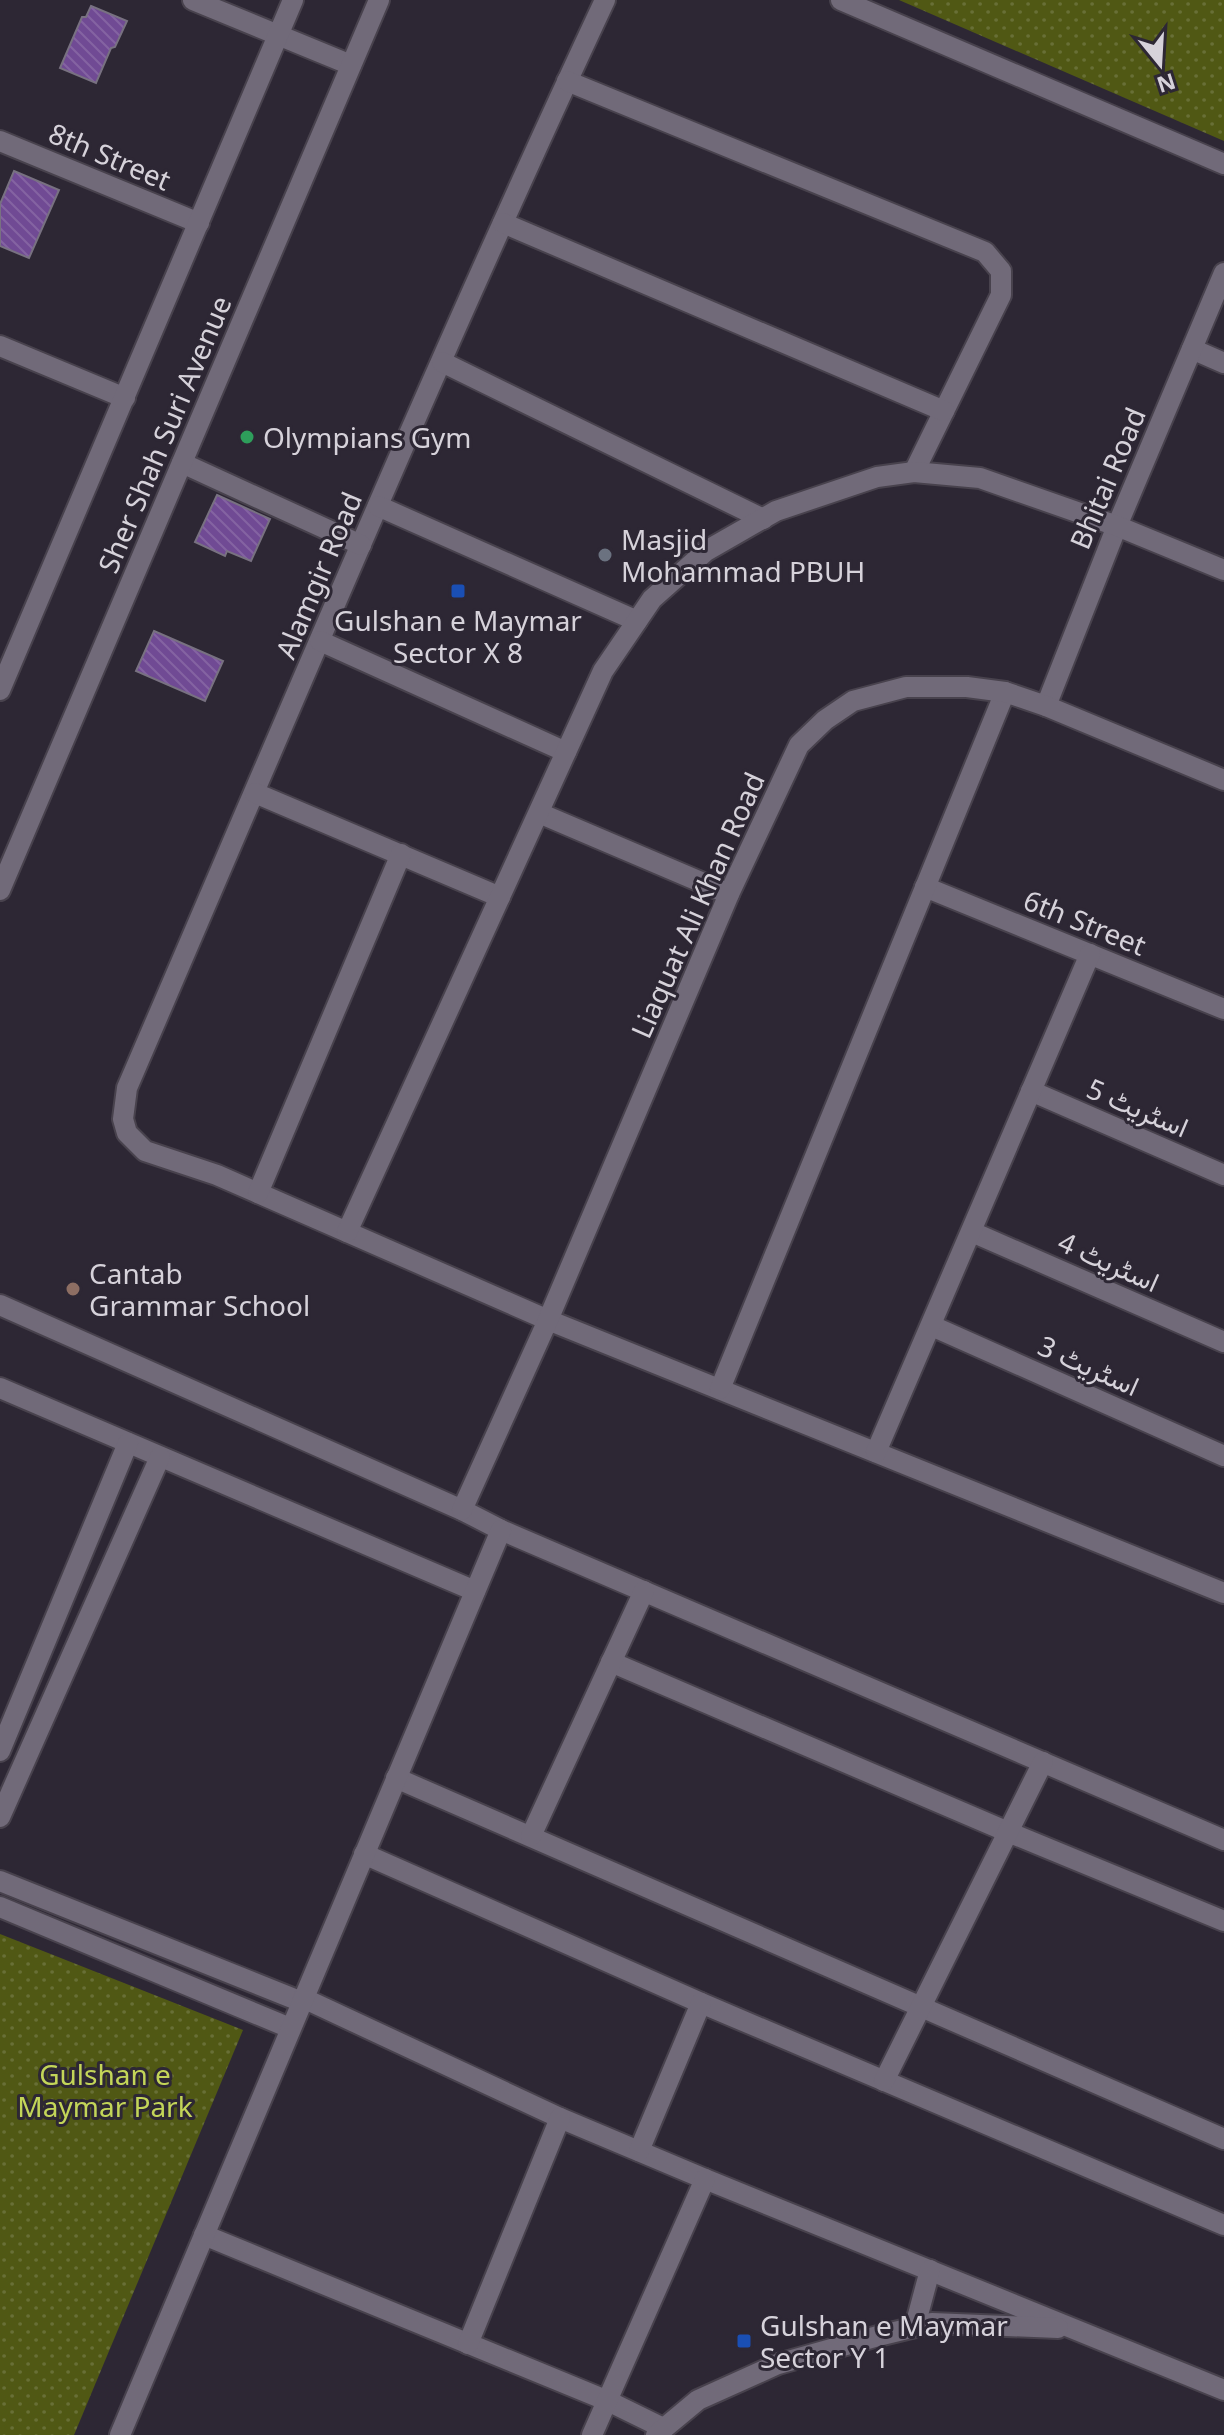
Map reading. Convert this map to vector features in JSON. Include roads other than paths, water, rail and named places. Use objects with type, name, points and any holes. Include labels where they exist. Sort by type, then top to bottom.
[{"type":"street","points":[[193,0],[351,65]]},
{"type":"street","name":"Sher Shah Suri Avenue","points":[[0,690],[293,0]]},
{"type":"street","name":"Sher Shah Suri Avenue","points":[[0,890],[379,0]]},
{"type":"street","name":"Alamgir Road","points":[[258,1193],[217,1175],[145,1151],[127,1133],[123,1119],[127,1088],[378,506],[605,0]]},
{"type":"street","points":[[841,0],[1224,164]]},
{"type":"street","points":[[567,81],[985,252],[1001,271],[1001,295],[914,472]]},
{"type":"street","name":"8th Street","points":[[0,141],[199,223]]},
{"type":"street","points":[[503,223],[944,411]]},
{"type":"street","name":"Bhitai Road","points":[[1046,706],[1117,526],[1224,273]]},
{"type":"street","points":[[0,346],[125,398]]},
{"type":"street","points":[[1192,349],[1224,363]]},
{"type":"street","points":[[442,362],[763,519]]},
{"type":"street","points":[[182,463],[361,545]]},
{"type":"street","points":[[347,1232],[603,671],[652,599],[706,551],[776,511],[877,477],[914,472],[980,478],[1117,526],[1224,570]]},
{"type":"street","points":[[378,506],[637,621]]},
{"type":"street","points":[[320,641],[566,752]]},
{"type":"street","name":"Liaquat Ali Khan Road","points":[[462,1510],[548,1320],[729,894],[799,745],[825,720],[853,701],[906,687],[967,687],[1005,692],[1224,780]]},
{"type":"street","points":[[720,1389],[1005,692]]},
{"type":"street","points":[[255,793],[500,897]]},
{"type":"street","points":[[539,813],[729,894]]},
{"type":"street","points":[[401,854],[258,1193],[548,1320],[1224,1593]]},
{"type":"street","name":"6th Street","points":[[925,887],[1224,1009]]},
{"type":"street","points":[[876,1452],[1090,954]]},
{"type":"street","name":"اسٹریٹ 5","points":[[1031,1091],[1224,1175]]},
{"type":"street","name":"اسٹریٹ 4","points":[[972,1232],[1224,1342]]},
{"type":"street","points":[[0,1305],[501,1530],[1224,1840]]},
{"type":"street","name":"اسٹریٹ 3","points":[[932,1326],[1224,1456]]},
{"type":"street","points":[[0,1388],[475,1591]]},
{"type":"street","points":[[0,1751],[128,1443]]},
{"type":"street","points":[[0,1817],[160,1457]]},
{"type":"street","points":[[120,2435],[501,1530]]},
{"type":"street","points":[[531,1836],[644,1591]]},
{"type":"street","points":[[611,1662],[1224,1921]]},
{"type":"street","points":[[884,2081],[1043,1762]]},
{"type":"street","points":[[396,1778],[1224,2139]]},
{"type":"street","points":[[364,1854],[701,2003],[1224,2225]]},
{"type":"street","points":[[0,1881],[302,2000],[560,2118],[1224,2390]]},
{"type":"street","points":[[0,1907],[290,2028]]},
{"type":"street","points":[[639,2151],[701,2003]]},
{"type":"street","points":[[468,2344],[560,2118]]},
{"type":"street","points":[[592,2435],[705,2179]]},
{"type":"street","points":[[204,2235],[608,2401],[660,2432],[698,2400],[778,2364],[915,2326],[932,2323],[1074,2329]]},
{"type":"street","points":[[915,2326],[930,2270]]},
{"type":"place","name":"Olympians Gym","points":[[247,437]]},
{"type":"place","name":"Masjid Mohammad PBUH","points":[[605,555]]},
{"type":"place","name":"Gulshan e Maymar Sector X 8","points":[[458,591]]},
{"type":"place","name":"Cantab Grammar School","points":[[73,1289]]},
{"type":"place","name":"Gulshan e Maymar Sector Y 1","points":[[744,2341]]},
{"type":"park label","name":"Gulshan e Maymar Park","points":[[105,2090]]}]
